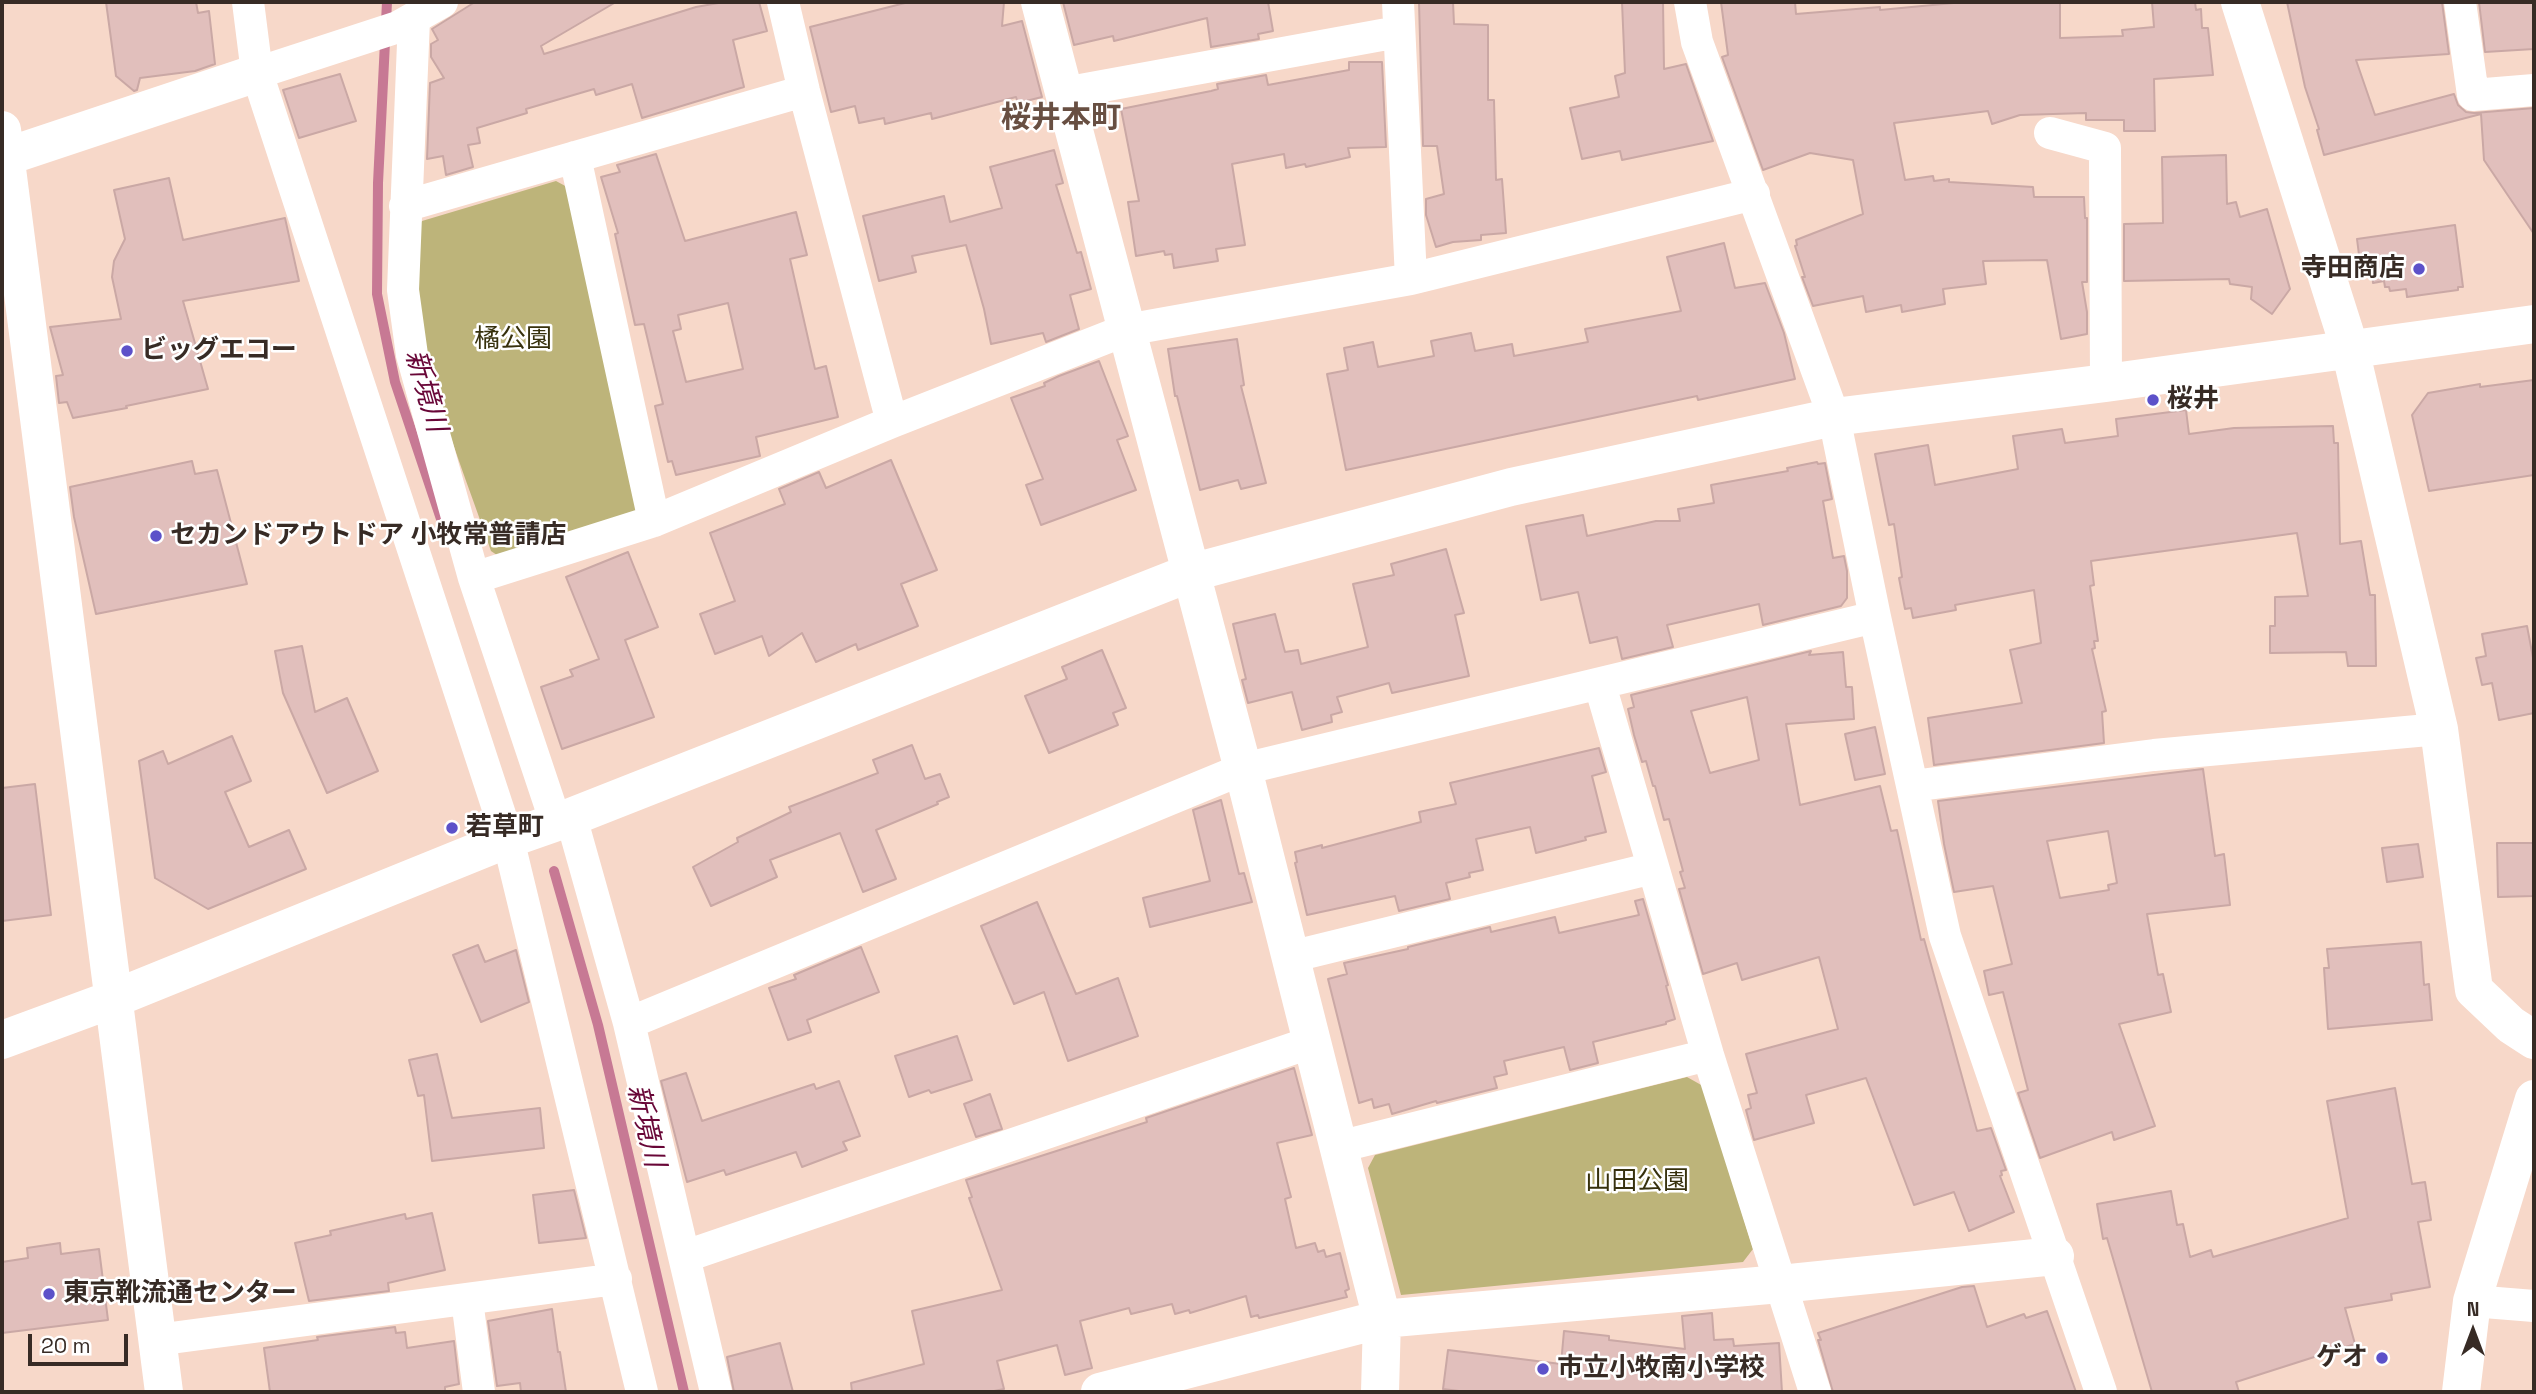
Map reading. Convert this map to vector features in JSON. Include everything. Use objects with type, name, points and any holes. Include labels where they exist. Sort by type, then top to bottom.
[{"type":"street","points":[[248,2],[257,73],[508,839],[642,1392]]},
{"type":"street","points":[[163,1392],[3,148],[257,73],[395,27],[442,2]]},
{"type":"street","points":[[783,2],[892,422]]},
{"type":"street","points":[[1040,2],[1242,769],[1382,1319],[1380,1392]]},
{"type":"street","points":[[1690,2],[1697,42],[1834,417],[1945,936],[2101,1392]]},
{"type":"street","points":[[2241,2],[2350,349],[2439,729],[2474,990],[2511,1025],[2534,1040]]},
{"type":"street","points":[[2460,2],[2473,95],[2534,90]]},
{"type":"street","points":[[1064,93],[1398,17],[1411,279]]},
{"type":"street","points":[[395,27],[405,206],[403,290],[412,355],[474,578],[563,820],[629,1023],[716,1392]]},
{"type":"street","points":[[405,206],[804,91]]},
{"type":"street","points":[[2050,133],[2105,148],[2106,383]]},
{"type":"street","points":[[575,157],[654,521]]},
{"type":"street","points":[[474,578],[654,521],[892,422],[1126,330],[1411,279],[1754,194]]},
{"type":"street","points":[[2,1040],[113,999],[508,839],[563,820],[1189,573],[1511,487],[1834,417],[2106,383],[2534,324]]},
{"type":"street","points":[[629,1023],[1242,769],[1875,617]]},
{"type":"street","points":[[1600,685],[1708,1055],[1815,1392]]},
{"type":"street","points":[[1912,786],[2154,755],[2439,729]]},
{"type":"street","points":[[1290,957],[1653,868]]},
{"type":"street","points":[[686,1256],[1312,1042]]},
{"type":"street","points":[[1338,1147],[1708,1055]]},
{"type":"street","points":[[2461,1392],[2472,1301],[2534,1099]]},
{"type":"street","points":[[1100,1392],[1382,1319],[1780,1284],[2054,1256]]},
{"type":"street","points":[[156,1339],[616,1279]]},
{"type":"street","points":[[467,1300],[479,1392]]},
{"type":"street","points":[[2472,1301],[2534,1307]]},
{"type":"green space","name":"橘公園","points":[[556,181],[569,188],[638,510],[507,562],[491,551],[430,368],[416,293],[415,237],[422,221]]},
{"type":"green space","name":"山田公園","points":[[1687,1077],[1703,1086],[1753,1249],[1743,1262],[1401,1295],[1368,1168],[1375,1155]]},
{"type":"building","points":[[106,2],[196,2],[198,13],[209,11],[215,64],[195,71],[140,78],[137,90],[134,91],[116,76]]},
{"type":"building","points":[[475,2],[616,2],[541,46],[544,54],[696,7],[724,2],[759,2],[767,31],[733,40],[744,87],[642,118],[632,84],[596,95],[594,89],[526,109],[527,113],[477,128],[480,143],[468,145],[473,167],[446,175],[443,156],[427,159],[430,83],[444,78],[431,57],[431,44],[438,40],[432,29]]},
{"type":"building","points":[[909,2],[1004,2],[1002,26],[1022,21],[1042,97],[1018,103],[1016,97],[932,119],[931,113],[885,124],[884,118],[859,123],[855,106],[831,112],[810,27]]},
{"type":"building","points":[[1063,2],[1268,2],[1273,31],[1258,34],[1259,39],[1211,47],[1207,18],[1114,41],[1113,36],[1074,45]]},
{"type":"building","points":[[1419,2],[1453,2],[1454,24],[1488,25],[1488,100],[1494,100],[1496,180],[1502,179],[1506,233],[1481,235],[1481,240],[1453,242],[1436,247],[1426,215],[1426,199],[1444,194],[1437,146],[1423,146]]},
{"type":"building","points":[[1622,2],[1663,2],[1664,69],[1686,64],[1713,141],[1622,160],[1620,151],[1582,159],[1570,108],[1619,97],[1615,76],[1625,73]]},
{"type":"building","points":[[1721,2],[1795,2],[1796,14],[1964,2],[2060,2],[2060,38],[2123,36],[2122,30],[2154,27],[2152,2],[2195,2],[2196,10],[2201,9],[2202,28],[2208,28],[2213,75],[2154,79],[2155,131],[2124,131],[2124,120],[2086,120],[2086,113],[2020,115],[1992,124],[1988,111],[1894,123],[1905,180],[1933,176],[1934,181],[1949,179],[1949,182],[2033,187],[2034,197],[2084,197],[2087,218],[2087,282],[2082,282],[2087,312],[2087,334],[2061,339],[2047,260],[1983,261],[1986,284],[1943,289],[1945,304],[1902,312],[1901,305],[1866,312],[1863,296],[1813,306],[1802,277],[1805,277],[1795,246],[1796,240],[1863,214],[1853,160],[1810,153],[1763,170],[1722,57],[1728,55]]},
{"type":"building","points":[[2287,2],[2442,2],[2449,54],[2356,60],[2375,115],[2454,94],[2458,105],[2466,112],[2534,108],[2534,234],[2484,160],[2481,114],[2324,155],[2317,130],[2319,129],[2305,87]]},
{"type":"building","points":[[2479,2],[2534,2],[2534,49],[2485,52]]},
{"type":"building","points":[[1349,62],[1382,62],[1386,147],[1348,148],[1350,157],[1306,167],[1305,164],[1286,168],[1284,154],[1232,164],[1245,245],[1216,249],[1218,261],[1174,268],[1172,254],[1165,255],[1164,251],[1136,256],[1128,202],[1139,201],[1121,109],[1211,91],[1218,89],[1217,84],[1266,75],[1268,85],[1349,70]]},
{"type":"building","points":[[340,74],[356,121],[299,138],[283,90]]},
{"type":"building","points":[[1054,150],[1063,183],[1056,185],[1077,253],[1081,252],[1091,289],[1070,295],[1079,329],[1046,342],[1043,333],[991,344],[966,245],[912,256],[916,272],[879,281],[863,216],[944,196],[950,222],[1002,208],[990,167]]},
{"type":"building","points":[[656,154],[685,241],[796,212],[807,255],[790,259],[815,369],[826,366],[838,417],[756,437],[760,456],[676,475],[672,461],[668,462],[655,406],[663,404],[644,324],[635,325],[615,234],[618,233],[601,177],[620,172],[617,165]],"holes":[[[728,303],[743,369],[686,382],[673,331],[681,329],[678,315]]]},
{"type":"building","points":[[2226,155],[2227,204],[2236,202],[2240,217],[2267,209],[2290,289],[2272,314],[2251,299],[2252,287],[2230,284],[2229,279],[2124,281],[2124,224],[2163,223],[2162,157]]},
{"type":"building","points":[[169,178],[183,240],[285,218],[299,281],[183,301],[208,389],[73,418],[67,402],[59,403],[56,376],[63,375],[50,327],[121,319],[112,277],[114,261],[125,239],[114,190]]},
{"type":"building","points":[[2455,225],[2463,287],[2458,287],[2458,290],[2407,297],[2406,289],[2390,291],[2389,287],[2385,287],[2384,281],[2373,283],[2372,270],[2361,271],[2357,239]]},
{"type":"building","points":[[1724,243],[1735,288],[1765,283],[1784,333],[1795,379],[1698,400],[1697,396],[1346,470],[1327,374],[1348,370],[1344,348],[1373,342],[1378,367],[1434,356],[1431,341],[1471,333],[1475,351],[1512,344],[1514,356],[1588,342],[1585,329],[1681,311],[1667,257]]},
{"type":"building","points":[[1237,339],[1244,385],[1241,386],[1266,483],[1241,489],[1238,480],[1200,490],[1175,396],[1168,349]]},
{"type":"building","points":[[1099,361],[1128,436],[1117,440],[1136,490],[1041,525],[1026,485],[1043,479],[1011,398],[1045,386],[1044,383],[1059,376]]},
{"type":"building","points":[[2534,380],[2534,475],[2429,491],[2412,415],[2428,393],[2480,384],[2480,387]]},
{"type":"building","points":[[2186,410],[2189,434],[2234,428],[2333,426],[2334,443],[2338,443],[2340,544],[2361,541],[2370,595],[2375,595],[2376,666],[2348,666],[2346,652],[2270,653],[2270,626],[2275,626],[2275,597],[2308,596],[2297,533],[2091,561],[2094,585],[2090,586],[2098,641],[2094,641],[2095,648],[2092,649],[2106,711],[2102,712],[2104,743],[1934,765],[1928,718],[2022,703],[2010,650],[2041,643],[2034,590],[1955,605],[1956,610],[1913,618],[1911,608],[1905,609],[1894,524],[1889,525],[1875,454],[1928,445],[1935,485],[2018,469],[2013,436],[2062,429],[2065,443],[2118,436],[2116,419]]},
{"type":"building","points":[[891,460],[937,570],[901,584],[918,626],[858,650],[856,644],[816,662],[802,633],[769,656],[762,636],[715,654],[700,614],[735,601],[710,533],[785,504],[779,489],[819,472],[826,488]]},
{"type":"building","name":"セカンドアウトドア 小牧常普請店","points":[[192,461],[195,474],[217,470],[247,584],[96,614],[70,487]]},
{"type":"building","points":[[1825,463],[1832,499],[1823,501],[1833,558],[1844,556],[1847,571],[1847,598],[1841,606],[1763,625],[1759,604],[1667,625],[1673,647],[1622,659],[1617,637],[1590,643],[1578,592],[1541,600],[1526,526],[1583,515],[1587,536],[1656,521],[1680,521],[1678,509],[1714,503],[1711,485],[1788,471],[1787,468]]},
{"type":"building","points":[[1446,549],[1464,613],[1455,615],[1469,676],[1392,693],[1389,683],[1337,697],[1342,712],[1331,715],[1332,722],[1302,730],[1292,692],[1248,703],[1242,680],[1246,679],[1233,624],[1275,614],[1285,652],[1298,650],[1301,664],[1368,647],[1353,584],[1394,575],[1391,564]]},
{"type":"building","points":[[628,552],[658,627],[625,640],[654,717],[562,749],[541,687],[573,676],[570,670],[599,659],[566,577]]},
{"type":"building","points":[[2527,626],[2534,663],[2534,713],[2499,720],[2492,683],[2482,685],[2476,658],[2486,656],[2482,634]]},
{"type":"building","points":[[302,646],[315,712],[347,698],[378,771],[327,793],[283,693],[275,651]]},
{"type":"building","points":[[1102,650],[1126,708],[1113,713],[1118,725],[1049,753],[1025,696],[1067,679],[1062,667]]},
{"type":"building","points":[[1811,651],[1809,655],[1843,652],[1846,687],[1852,687],[1854,719],[1786,724],[1800,805],[1880,786],[1891,831],[1897,830],[1921,940],[1924,939],[1977,1131],[1991,1128],[2006,1170],[2001,1171],[2000,1176],[2014,1212],[1969,1231],[1954,1192],[1914,1205],[1866,1078],[1806,1095],[1814,1123],[1754,1140],[1746,1110],[1751,1108],[1748,1095],[1757,1093],[1746,1054],[1838,1029],[1819,957],[1742,980],[1737,963],[1703,974],[1679,889],[1685,888],[1680,872],[1683,871],[1669,819],[1664,820],[1655,786],[1646,761],[1642,762],[1634,735],[1628,709],[1634,707],[1631,695]],"holes":[[[1747,697],[1759,760],[1710,773],[1691,711]]]},
{"type":"building","points":[[1875,727],[1885,774],[1855,780],[1845,734]]},
{"type":"building","points":[[232,736],[251,781],[225,792],[249,847],[289,830],[306,869],[208,909],[155,878],[139,761],[163,751],[168,764]]},
{"type":"building","points":[[912,745],[925,779],[940,774],[949,797],[876,830],[896,879],[863,892],[840,833],[770,860],[777,877],[711,906],[693,867],[738,842],[737,838],[791,812],[789,807],[878,773],[873,760]]},
{"type":"building","points":[[1599,748],[1606,772],[1592,776],[1606,832],[1536,853],[1530,827],[1476,839],[1483,870],[1469,873],[1470,877],[1446,883],[1450,899],[1399,911],[1395,896],[1307,915],[1295,852],[1322,845],[1322,848],[1421,822],[1419,812],[1456,804],[1450,783]]},
{"type":"building","points":[[2203,769],[2215,856],[2224,854],[2230,905],[2147,914],[2158,975],[2163,974],[2171,1012],[2119,1024],[2155,1126],[2114,1140],[2112,1132],[2040,1158],[2018,1093],[2028,1090],[2003,992],[1989,995],[1984,971],[2012,964],[1993,886],[1954,892],[1938,801]],"holes":[[[2108,831],[2117,883],[2108,885],[2109,890],[2060,898],[2047,841]]]},
{"type":"building","points":[[35,784],[51,915],[2,921],[2,788]]},
{"type":"building","points":[[1221,800],[1239,874],[1244,873],[1252,902],[1150,927],[1143,898],[1210,881],[1193,810]]},
{"type":"building","points":[[2497,843],[2534,843],[2534,896],[2498,897]]},
{"type":"building","points":[[2418,844],[2423,877],[2387,882],[2382,848]]},
{"type":"building","points":[[1643,899],[1675,1019],[1666,1024],[1593,1042],[1598,1063],[1570,1070],[1564,1047],[1504,1061],[1507,1074],[1494,1077],[1497,1088],[1392,1114],[1389,1104],[1374,1108],[1372,1099],[1359,1103],[1328,979],[1347,974],[1344,963],[1490,927],[1491,932],[1555,917],[1559,933],[1639,915],[1635,901]]},
{"type":"building","points":[[1037,902],[1076,994],[1118,978],[1138,1036],[1068,1061],[1044,992],[1014,1004],[981,926]]},
{"type":"building","points":[[2421,942],[2424,985],[2429,984],[2432,1020],[2328,1029],[2324,968],[2329,968],[2327,949]]},
{"type":"building","points":[[478,945],[485,962],[516,950],[529,1002],[481,1022],[453,955]]},
{"type":"building","points":[[861,947],[879,992],[807,1020],[811,1032],[788,1040],[769,988],[796,979],[794,975]]},
{"type":"building","points":[[957,1036],[972,1080],[909,1097],[895,1056]]},
{"type":"building","points":[[437,1054],[452,1118],[540,1108],[544,1148],[432,1161],[424,1095],[418,1096],[409,1060]]},
{"type":"building","points":[[1294,1068],[1312,1135],[1277,1143],[1291,1197],[1285,1199],[1296,1248],[1315,1243],[1318,1252],[1324,1250],[1326,1257],[1340,1253],[1349,1289],[1345,1291],[1347,1297],[1259,1318],[1258,1315],[1251,1317],[1246,1296],[1190,1313],[1189,1310],[1175,1314],[1172,1304],[1131,1314],[1129,1308],[1080,1321],[1092,1368],[1065,1375],[1057,1345],[997,1361],[1004,1389],[989,1392],[852,1392],[851,1383],[924,1364],[912,1311],[1002,1290],[969,1198],[972,1197],[966,1180],[1147,1122],[1146,1118]]},
{"type":"building","points":[[686,1073],[702,1121],[814,1084],[816,1089],[839,1081],[860,1136],[843,1142],[847,1150],[802,1167],[796,1152],[726,1175],[724,1170],[687,1182],[661,1081]]},
{"type":"building","points":[[2395,1088],[2412,1184],[2425,1182],[2431,1220],[2418,1222],[2430,1287],[2391,1294],[2392,1300],[2345,1308],[2355,1344],[2236,1382],[2239,1392],[2152,1392],[2107,1238],[2103,1239],[2097,1204],[2171,1191],[2177,1225],[2183,1224],[2190,1257],[2211,1250],[2213,1257],[2348,1218],[2327,1101]]},
{"type":"building","points":[[990,1094],[1002,1129],[976,1137],[964,1104]]},
{"type":"building","points":[[574,1190],[586,1238],[539,1243],[533,1195]]},
{"type":"building","points":[[432,1213],[445,1270],[388,1283],[389,1291],[309,1301],[295,1243],[331,1235],[330,1231],[405,1214],[406,1219]]},
{"type":"building","points":[[60,1243],[61,1254],[99,1249],[108,1320],[2,1333],[2,1262],[28,1258],[27,1248]]},
{"type":"building","points":[[1974,1286],[1987,1327],[2024,1314],[2026,1318],[2047,1311],[2076,1392],[1833,1392],[1818,1333],[1962,1287]]},
{"type":"building","points":[[552,1309],[566,1392],[521,1392],[520,1383],[497,1386],[488,1321]]},
{"type":"building","points":[[1712,1313],[1714,1340],[1733,1339],[1734,1346],[1779,1343],[1782,1392],[1467,1392],[1443,1389],[1448,1350],[1561,1364],[1564,1331],[1609,1336],[1609,1340],[1685,1349],[1682,1316]]},
{"type":"building","points":[[395,1327],[396,1333],[405,1332],[407,1348],[454,1341],[459,1384],[445,1387],[445,1392],[270,1392],[264,1348],[318,1340],[317,1337]]},
{"type":"building","points":[[780,1343],[793,1392],[734,1392],[727,1357]]},
{"type":"waterway","name":"新境川","points":[[387,2],[378,183],[377,294],[395,382],[448,540]]},
{"type":"waterway","name":"新境川","points":[[554,871],[598,1025],[684,1392]]},
{"type":"place","name":"寺田商店","points":[[2419,269]]},
{"type":"place","name":"ビッグエコー","points":[[127,351]]},
{"type":"place","name":"桜井","points":[[2153,400]]},
{"type":"place","name":"セカンドアウトドア 小牧常普請店","points":[[156,536]]},
{"type":"place","name":"若草町","points":[[452,828]]},
{"type":"place","name":"東京靴流通センター","points":[[49,1294]]},
{"type":"place","name":"ゲオ","points":[[2382,1358]]},
{"type":"place","name":"市立小牧南小学校","points":[[1543,1369]]},
{"type":"district","name":"桜井本町","points":[[1061,119]]}]
